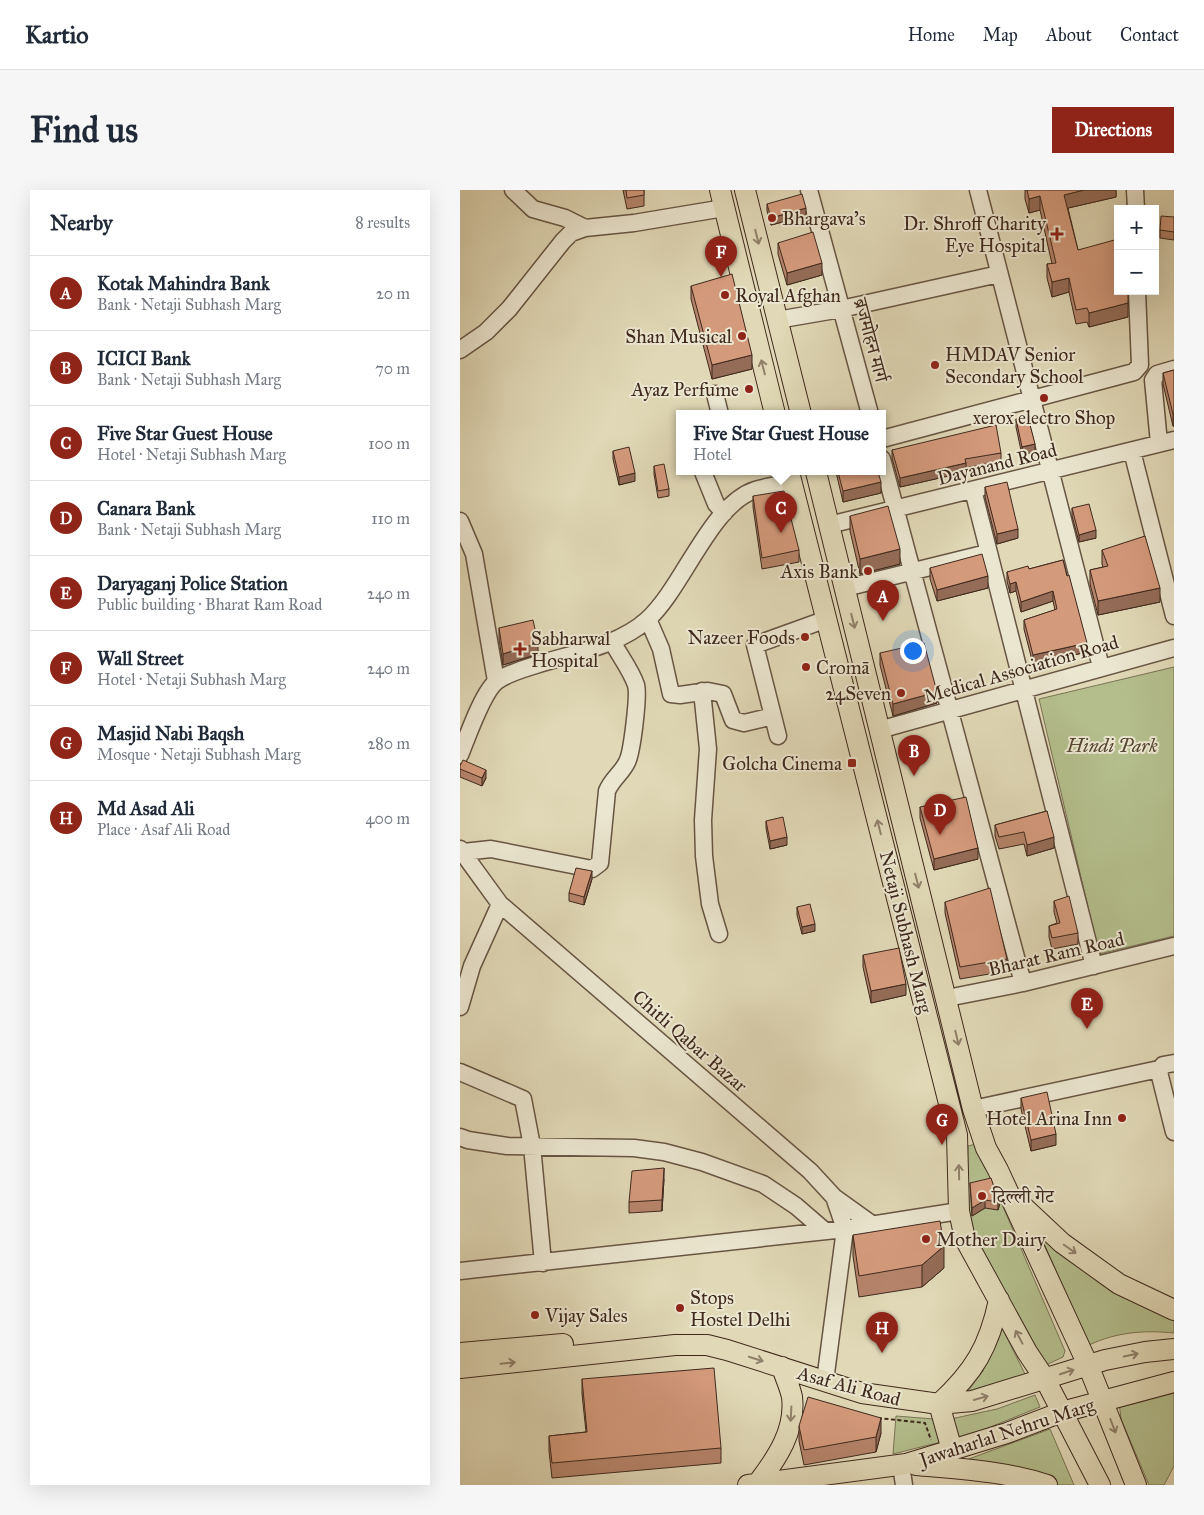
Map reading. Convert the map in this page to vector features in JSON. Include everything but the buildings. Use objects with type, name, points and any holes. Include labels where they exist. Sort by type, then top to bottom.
[{"type":"main road","points":[[745,190],[800,410]]},
{"type":"main road","points":[[722,199],[774,410]]},
{"type":"main road","name":"Netaji Subhash Marg","points":[[817,475],[973,1109],[986,1148],[1088,1365],[1136,1485]]},
{"type":"main road","name":"Netaji Subhash Marg","points":[[791,478],[957,1134],[960,1211],[965,1239],[1027,1352],[1045,1379],[1100,1485]]},
{"type":"main road","points":[[1008,1192],[1062,1244],[1119,1284],[1174,1310]]},
{"type":"main road","points":[[944,1452],[939,1404],[962,1384],[980,1359],[993,1330],[999,1300]]},
{"type":"main road","name":"Asaf Ali Road","points":[[460,1353],[692,1332],[710,1334],[727,1350]]},
{"type":"main road","name":"Asaf Ali Road","points":[[460,1368],[675,1345],[707,1345],[862,1393],[939,1404],[972,1401],[1088,1365]]},
{"type":"main road","points":[[1088,1365],[1145,1352],[1174,1349]]},
{"type":"main road","points":[[753,1484],[776,1460],[792,1420],[792,1396],[782,1367]]},
{"type":"main road","name":"Jawaharlal Nehru Marg","points":[[753,1484],[904,1464],[1062,1412],[1174,1382]]},
{"type":"main road","points":[[904,1464],[988,1471],[1022,1477],[1047,1485]]},
{"type":"street","points":[[513,190],[532,209],[566,218],[585,228]]},
{"type":"street","name":"ब्रजमोहन मार्ग","points":[[809,190],[869,410]]},
{"type":"street","points":[[978,190],[1101,667]]},
{"type":"street","points":[[1135,190],[1136,205]]},
{"type":"street","points":[[460,350],[486,332],[509,309],[563,240],[571,233],[585,228],[634,223],[722,199]]},
{"type":"street","points":[[777,320],[841,309],[999,274]]},
{"type":"street","points":[[886,438],[1138,369],[1140,365],[1138,295]]},
{"type":"street","points":[[1167,442],[1154,377],[1174,370]]},
{"type":"street","points":[[715,394],[719,410]]},
{"type":"street","name":"Dayanand Road","points":[[829,525],[1167,442]]},
{"type":"street","points":[[1132,451],[1174,616]]},
{"type":"street","points":[[886,473],[914,570],[1023,984]]},
{"type":"street","points":[[705,475],[716,504],[724,512]]},
{"type":"street","points":[[460,755],[477,713],[496,681],[520,670],[612,641],[632,631],[648,619],[724,512],[740,497],[754,490],[791,478]]},
{"type":"street","points":[[973,490],[1025,688],[1094,966]]},
{"type":"street","points":[[460,520],[474,554],[496,681]]},
{"type":"street","points":[[845,588],[989,552]]},
{"type":"street","points":[[648,619],[661,649],[671,694],[680,695],[702,692],[723,694],[732,720],[744,723],[773,716]]},
{"type":"street","points":[[778,736],[755,645],[827,619]]},
{"type":"street","points":[[461,850],[491,849],[592,869],[600,863],[607,790],[628,760],[637,698],[637,687],[612,641]]},
{"type":"street","name":"Medical Association Road","points":[[880,730],[1025,688],[1174,648]]},
{"type":"street","points":[[702,692],[708,749],[704,856],[710,904],[719,934]]},
{"type":"street","name":"Chitli Qabar Bazar","points":[[461,850],[500,904],[810,1171],[834,1198],[844,1229],[825,1381]]},
{"type":"street","points":[[460,1007],[472,966],[500,904]]},
{"type":"street","name":"Bharat Ram Road","points":[[947,998],[1023,984],[1174,946]]},
{"type":"street","points":[[973,1109],[1166,1066],[1174,1132]]},
{"type":"street","points":[[460,1072],[523,1099],[532,1146],[543,1263]]},
{"type":"street","points":[[460,1136],[468,1140],[507,1146],[634,1148],[664,1152],[702,1162],[763,1184],[796,1206],[825,1231]]},
{"type":"street","points":[[834,1198],[873,1225]]},
{"type":"street","points":[[460,1271],[844,1229],[960,1211]]},
{"type":"street","points":[[904,1464],[904,1485]]},
{"type":"path","points":[[877,1418],[925,1423],[944,1452]]},
{"type":"green space","name":"Hindi Park","points":[[1174,667],[1174,936],[1099,954],[1039,699]]},
{"type":"green space","points":[[976,1144],[1065,1351],[1063,1357],[1048,1364],[1043,1360],[966,1228],[968,1146]]},
{"type":"green space","points":[[1042,1239],[1174,1311],[1174,1333],[1131,1333],[1110,1337],[1089,1345]]},
{"type":"green space","points":[[1001,1326],[1026,1376],[965,1395],[983,1371]]},
{"type":"green space","points":[[1174,1383],[1174,1466],[1164,1485],[1149,1485],[1121,1419],[1119,1402]]},
{"type":"green space","points":[[1035,1395],[1040,1407],[973,1434],[893,1454],[896,1416],[946,1420],[997,1409]]},
{"type":"green space","points":[[1050,1429],[1074,1485],[1052,1485],[966,1460]]},
{"type":"place","name":"Bhargava's","points":[[772,218]]},
{"type":"place","name":"Dr. Shroff Charity Eye Hospital","points":[[1057,234]]},
{"type":"place","name":"Wall Street","points":[[721,277]]},
{"type":"place","name":"Royal Afghan","points":[[725,295]]},
{"type":"place","name":"Shan Musical","points":[[742,336]]},
{"type":"place","name":"HMDAV Senior Secondary School","points":[[935,365]]},
{"type":"place","name":"Ayaz Perfume","points":[[749,389]]},
{"type":"place","name":"xerox electro Shop","points":[[1044,398]]},
{"type":"place","name":"Five Star Guest House","points":[[781,533]]},
{"type":"place","name":"Axis Bank","points":[[868,571]]},
{"type":"place","name":"Kotak Mahindra Bank","points":[[883,621]]},
{"type":"place","name":"Nazeer Foods","points":[[805,637]]},
{"type":"place","name":"Sabharwal Hospital","points":[[520,649]]},
{"type":"place","name":"Cromā","points":[[806,667]]},
{"type":"place","name":"24Seven","points":[[901,693]]},
{"type":"place","name":"Golcha Cinema","points":[[852,763]]},
{"type":"place","name":"ICICI Bank","points":[[914,776]]},
{"type":"place","name":"Canara Bank","points":[[940,835]]},
{"type":"place","name":"Daryaganj Police Station","points":[[1087,1029]]},
{"type":"place","name":"Hotel Arina Inn","points":[[1122,1118]]},
{"type":"place","name":"Masjid Nabi Baqsh","points":[[942,1145]]},
{"type":"place","name":"दिल्ली गेट","points":[[982,1196]]},
{"type":"place","name":"Mother Dairy","points":[[926,1239]]},
{"type":"place","name":"Stops Hostel Delhi","points":[[680,1308]]},
{"type":"place","name":"Vijay Sales","points":[[535,1315]]},
{"type":"place","name":"Md Asad Ali","points":[[882,1353]]}]
